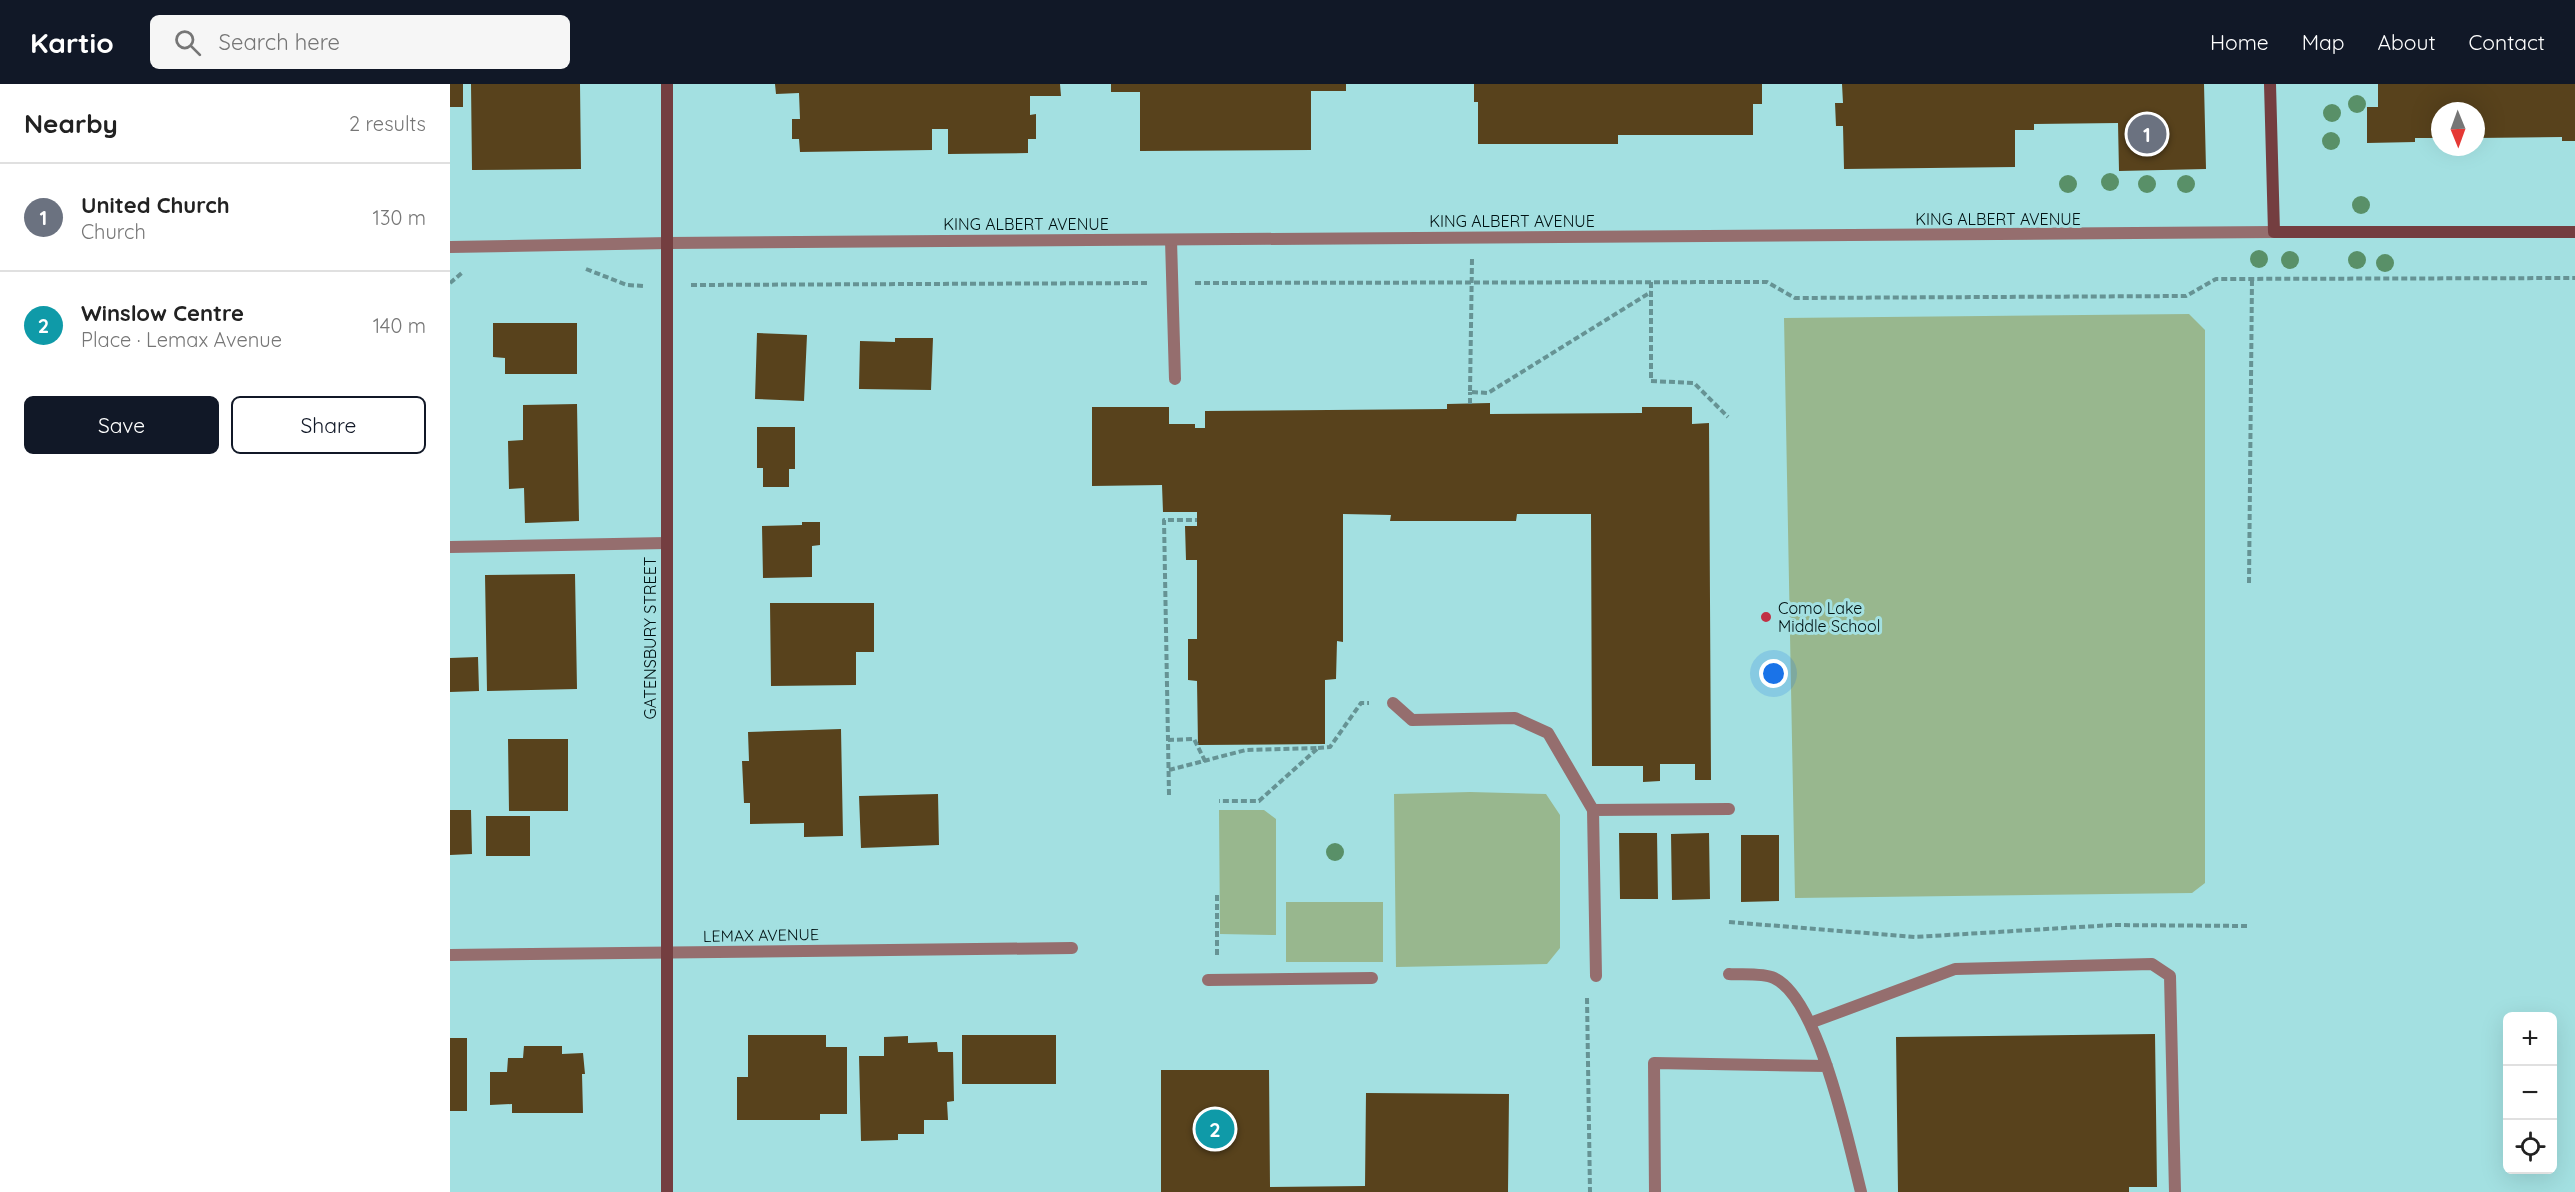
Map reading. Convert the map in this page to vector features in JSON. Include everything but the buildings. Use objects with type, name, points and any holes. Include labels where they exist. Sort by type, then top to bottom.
[{"type":"street","name":"GATENSBURY STREET","points":[[667,84],[669,243],[667,1192]]},
{"type":"street","points":[[2270,84],[2274,232]]},
{"type":"street","name":"KING ALBERT AVENUE","points":[[450,247],[669,243],[2575,232]]},
{"type":"street","points":[[1171,240],[1175,379]]},
{"type":"street","points":[[450,548],[667,543]]},
{"type":"street","points":[[1393,703],[1412,720],[1515,718],[1548,733],[1593,810],[1596,976]]},
{"type":"street","points":[[1593,810],[1729,808]]},
{"type":"street","name":"LEMAX AVENUE","points":[[450,955],[1072,948]]},
{"type":"street","points":[[1810,1023],[1955,969],[2152,964],[2169,975],[2175,1192]]},
{"type":"street","points":[[1729,974],[1774,978],[1792,992],[1810,1023],[1827,1066],[1861,1192]]},
{"type":"street","points":[[1208,980],[1372,978]]},
{"type":"street","points":[[1654,1192],[1654,1064],[1827,1066]]},
{"type":"path","points":[[1470,404],[1472,256]]},
{"type":"path","points":[[585,269],[627,285],[640,286]]},
{"type":"path","points":[[450,284],[465,270]]},
{"type":"path","points":[[697,285],[1767,282],[1795,298],[1818,298],[2186,296],[2216,279],[2575,278]]},
{"type":"path","points":[[2249,583],[2252,279]]},
{"type":"path","points":[[1651,282],[1651,381],[1694,383],[1728,417]]},
{"type":"path","points":[[1470,392],[1488,393],[1651,292]]},
{"type":"path","points":[[1169,795],[1164,520],[1197,520]]},
{"type":"path","points":[[1168,771],[1246,750],[1330,747],[1361,703],[1393,703]]},
{"type":"path","points":[[1168,740],[1194,740],[1205,761]]},
{"type":"path","points":[[1219,801],[1259,801],[1318,748]]},
{"type":"path","points":[[1217,895],[1219,934],[1217,947]]},
{"type":"path","points":[[1729,922],[1915,937],[2113,925],[2247,926]]},
{"type":"path","points":[[1587,988],[1590,1192]]},
{"type":"green space","points":[[2189,314],[2205,330],[2205,883],[2192,893],[1795,898],[1784,318]]},
{"type":"green space","points":[[1470,792],[1546,794],[1560,815],[1560,948],[1547,964],[1396,967],[1394,794]]},
{"type":"green space","points":[[1219,810],[1264,810],[1276,819],[1276,935],[1220,934]]},
{"type":"green space","points":[[1286,902],[1383,902],[1383,962],[1286,962]]},
{"type":"place","name":"United Church","points":[[2147,134]]},
{"type":"place","name":"Como Lake Middle School","points":[[1766,617]]},
{"type":"place","name":"Winslow Centre","points":[[1215,1129]]}]
